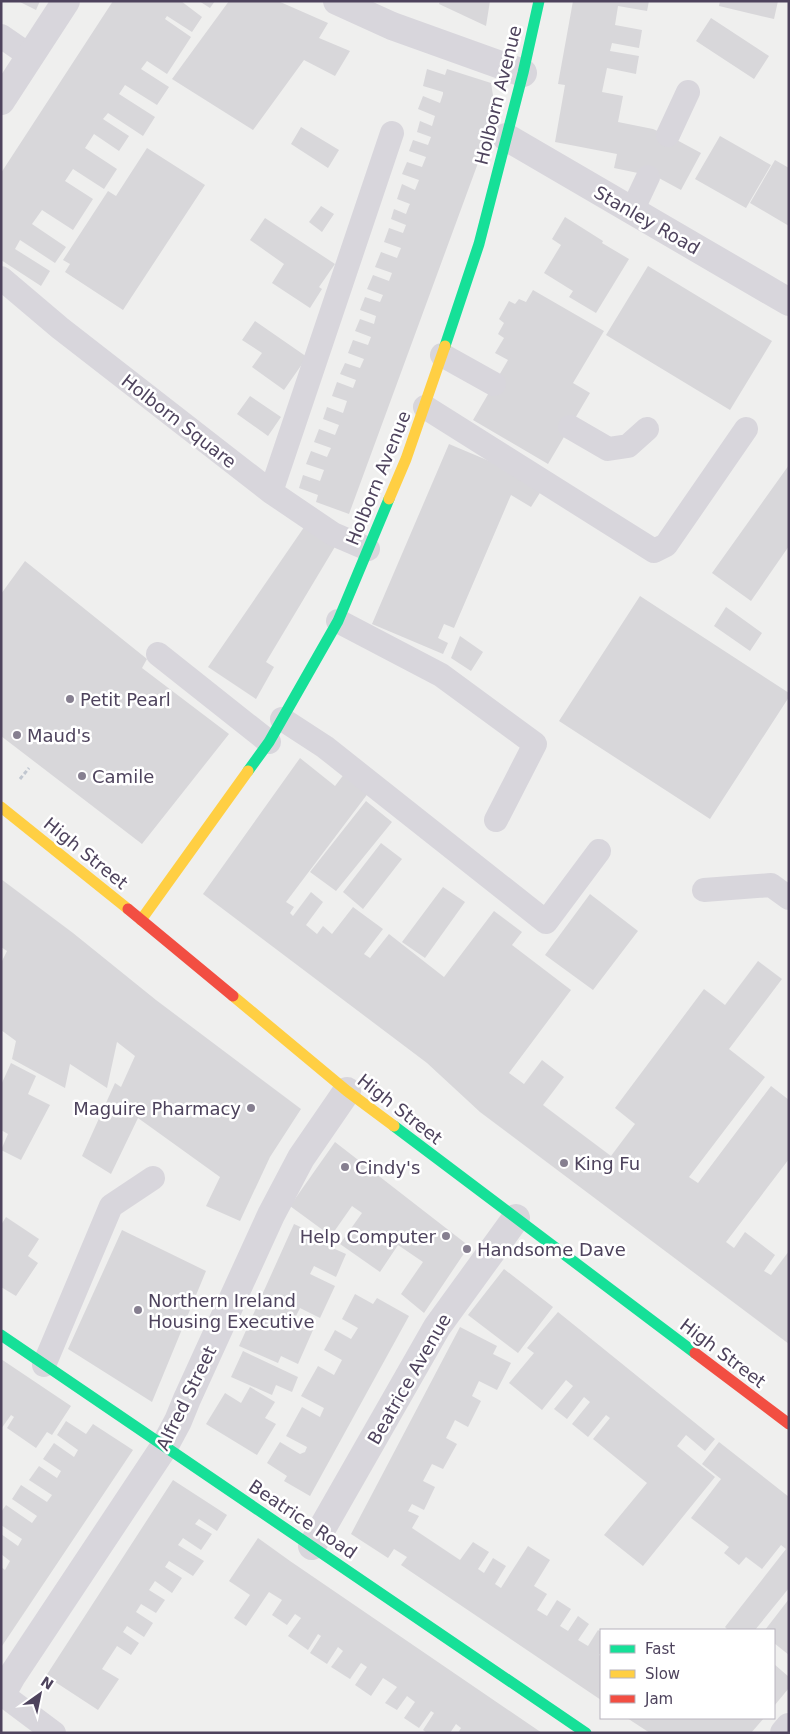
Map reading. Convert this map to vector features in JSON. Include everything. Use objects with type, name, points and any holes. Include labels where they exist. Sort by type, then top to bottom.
[{"type":"street","points":[[1,101],[66,1]]},
{"type":"street","points":[[337,1],[392,26],[523,73]]},
{"type":"street","name":"Holborn Avenue","points":[[141,920],[269,742],[338,621],[354,586],[406,459],[479,244],[523,73],[539,1]]},
{"type":"street","name":"Stanley Road","points":[[506,137],[789,302]]},
{"type":"street","name":"High Street","points":[[1,807],[347,1091],[789,1424]]},
{"type":"street","name":"Alfred Street","points":[[2,1694],[12,1676],[164,1447],[178,1421],[272,1215],[301,1158],[347,1091]]},
{"type":"street","name":"Beatrice Avenue","points":[[312,1546],[437,1327],[516,1218]]},
{"type":"street","name":"Beatrice Road","points":[[1,1335],[586,1733]]},
{"type":"street","points":[[784,1733],[789,1727]]},
{"type":"lane","points":[[1,36],[30,56]]},
{"type":"lane","points":[[668,135],[688,92]]},
{"type":"lane","points":[[271,492],[392,133]]},
{"type":"lane","points":[[632,211],[648,177]]},
{"type":"lane","name":"Holborn Square","points":[[1,278],[60,328],[271,492],[332,534],[368,549]]},
{"type":"lane","points":[[442,355],[494,384]]},
{"type":"lane","points":[[425,407],[654,551],[666,545],[746,429]]},
{"type":"lane","points":[[570,427],[608,449],[628,446],[647,429]]},
{"type":"lane","points":[[338,621],[441,675],[535,744],[496,820]]},
{"type":"lane","points":[[158,654],[269,742]]},
{"type":"lane","points":[[282,719],[325,747],[546,922],[599,851]]},
{"type":"lane","points":[[704,890],[771,885],[789,898]]},
{"type":"lane","points":[[44,1365],[111,1206],[153,1178]]},
{"type":"lane","points":[[2,1694],[54,1733]]},
{"type":"building","points":[[18,1],[40,1],[36,10]]},
{"type":"building","points":[[113,1],[181,1],[202,17],[192,32],[167,16],[165,19],[191,37],[167,74],[147,61],[141,69],[169,87],[157,105],[125,85],[119,94],[155,117],[143,136],[108,113],[103,119],[129,136],[119,151],[94,134],[85,148],[117,169],[104,189],[73,169],[65,181],[93,199],[73,230],[42,210],[32,224],[66,247],[55,263],[20,240],[15,249],[50,271],[41,286],[1,260],[1,173]]},
{"type":"building","points":[[199,1],[215,1],[210,8]]},
{"type":"building","points":[[229,1],[278,1],[328,23],[319,38],[350,51],[335,76],[304,60],[253,130],[172,79]]},
{"type":"building","points":[[440,1],[490,1],[486,26],[439,4]]},
{"type":"building","points":[[573,1],[649,1],[647,11],[618,6],[615,25],[642,30],[639,48],[612,43],[610,51],[639,56],[636,74],[607,68],[602,92],[623,96],[618,122],[653,129],[701,153],[681,190],[657,177],[614,168],[617,154],[555,142],[565,85],[558,84]]},
{"type":"building","points":[[720,1],[778,1],[774,19],[719,6]]},
{"type":"building","points":[[711,18],[769,56],[754,79],[696,41]]},
{"type":"building","points":[[427,69],[445,75],[447,69],[491,83],[496,114],[349,514],[316,502],[318,495],[299,488],[303,475],[320,481],[324,470],[306,464],[311,451],[327,457],[331,448],[314,442],[319,429],[335,435],[339,425],[323,419],[327,407],[343,413],[347,401],[332,396],[337,382],[353,388],[356,380],[340,374],[345,363],[360,368],[364,359],[348,353],[353,340],[368,345],[371,337],[355,331],[360,319],[374,324],[376,316],[360,310],[365,297],[380,302],[383,295],[367,289],[373,275],[389,281],[392,273],[375,267],[381,252],[397,258],[401,248],[384,242],[389,228],[403,233],[406,225],[391,219],[394,209],[406,214],[410,204],[397,199],[402,184],[415,190],[419,180],[402,174],[407,162],[422,167],[426,157],[409,151],[413,140],[428,145],[431,137],[417,132],[420,121],[432,126],[435,116],[418,109],[423,96],[440,103],[443,94],[443,92],[423,86]]},
{"type":"building","points":[[301,127],[339,150],[328,168],[291,144]]},
{"type":"building","points":[[720,136],[771,165],[746,208],[695,179]]},
{"type":"building","points":[[147,148],[205,185],[123,310],[65,272],[70,264],[63,260],[108,191],[116,196]]},
{"type":"building","points":[[775,160],[789,168],[789,226],[750,203]]},
{"type":"building","points":[[321,206],[334,214],[322,232],[309,222]]},
{"type":"building","points":[[565,217],[629,259],[596,313],[569,297],[573,291],[544,273],[561,245],[552,239]]},
{"type":"building","points":[[265,218],[335,264],[319,287],[322,289],[310,308],[272,283],[284,264],[250,240]]},
{"type":"building","points":[[648,266],[772,341],[730,410],[606,335]]},
{"type":"building","points":[[533,290],[604,331],[573,383],[590,393],[548,464],[473,420],[508,360],[495,353],[504,338],[498,334],[504,323],[499,319],[509,301],[515,304],[519,299],[526,302]]},
{"type":"building","points":[[255,321],[307,357],[284,390],[252,367],[262,353],[242,340]]},
{"type":"building","points":[[250,396],[281,417],[268,436],[237,414]]},
{"type":"building","points":[[449,444],[520,474],[543,488],[531,507],[511,495],[454,628],[444,624],[438,638],[448,643],[443,654],[372,624]]},
{"type":"building","points":[[789,465],[789,546],[751,601],[712,573]]},
{"type":"building","points":[[309,520],[339,540],[266,662],[274,667],[256,699],[208,667]]},
{"type":"building","points":[[25,561],[147,659],[142,668],[229,734],[142,844],[1,736],[1,594]]},
{"type":"building","points":[[640,596],[789,693],[789,697],[710,819],[559,721]]},
{"type":"building","points":[[726,607],[762,633],[750,651],[714,626]]},
{"type":"building","points":[[460,636],[483,652],[471,671],[451,658]]},
{"type":"building","points":[[300,758],[335,786],[345,773],[369,792],[286,902],[294,907],[290,913],[293,916],[311,892],[323,902],[306,925],[317,934],[323,926],[332,934],[353,907],[383,929],[364,954],[370,958],[389,934],[444,977],[494,911],[522,932],[512,945],[571,990],[509,1073],[524,1084],[542,1060],[564,1077],[543,1105],[611,1156],[635,1124],[615,1108],[704,989],[725,1005],[758,961],[782,979],[729,1049],[765,1077],[689,1177],[698,1183],[771,1086],[789,1100],[789,1159],[726,1242],[734,1248],[745,1232],[775,1255],[764,1271],[771,1275],[789,1251],[789,1344],[480,1112],[427,1063],[203,894]]},
{"type":"building","points":[[366,801],[392,822],[336,891],[310,872]]},
{"type":"building","points":[[381,843],[402,859],[363,909],[343,892]]},
{"type":"building","points":[[1,879],[73,933],[156,1000],[301,1109],[270,1157],[240,1221],[206,1206],[220,1177],[138,1118],[111,1174],[82,1156],[115,1083],[121,1087],[135,1056],[117,1042],[107,1088],[70,1064],[65,1088],[12,1059],[16,1041],[1,1030],[1,963],[7,951],[1,947]]},
{"type":"building","points":[[443,887],[465,902],[425,958],[402,942]]},
{"type":"building","points":[[590,894],[638,931],[593,990],[545,955]]},
{"type":"building","points":[[11,1063],[36,1076],[28,1094],[50,1105],[21,1160],[1,1150],[8,1134],[1,1130],[1,1085]]},
{"type":"building","points":[[335,1142],[469,1246],[424,1313],[401,1294],[423,1262],[398,1245],[380,1272],[340,1244],[362,1213],[352,1206],[331,1236],[290,1206]]},
{"type":"building","points":[[6,1217],[39,1239],[28,1256],[38,1263],[16,1296],[1,1287],[1,1225]]},
{"type":"building","points":[[294,1224],[328,1240],[326,1245],[346,1254],[336,1277],[314,1266],[310,1274],[335,1286],[320,1318],[300,1308],[294,1320],[313,1330],[298,1364],[281,1356],[278,1363],[239,1346]]},
{"type":"building","name":"Northern Ireland Housing Executive","points":[[122,1230],[206,1271],[152,1402],[68,1349]]},
{"type":"building","points":[[504,1269],[553,1307],[518,1353],[468,1315]]},
{"type":"building","points":[[355,1294],[373,1304],[377,1298],[409,1316],[310,1496],[284,1481],[287,1476],[267,1463],[280,1442],[300,1454],[305,1452],[307,1447],[286,1436],[302,1407],[320,1417],[324,1408],[301,1396],[318,1366],[334,1375],[342,1360],[324,1350],[335,1330],[351,1339],[358,1328],[342,1319]]},
{"type":"building","points":[[558,1312],[715,1439],[705,1451],[686,1435],[677,1446],[715,1477],[643,1566],[604,1535],[647,1483],[593,1439],[610,1418],[606,1415],[588,1437],[572,1424],[590,1402],[584,1397],[567,1419],[554,1409],[573,1386],[566,1380],[542,1410],[509,1383],[534,1353],[527,1348]]},
{"type":"building","points":[[460,1327],[497,1346],[493,1354],[511,1363],[497,1390],[479,1381],[472,1396],[481,1401],[468,1427],[455,1420],[446,1438],[457,1444],[443,1469],[432,1464],[423,1481],[435,1487],[424,1510],[412,1504],[408,1511],[419,1516],[412,1528],[460,1560],[473,1542],[489,1552],[478,1569],[484,1573],[493,1558],[506,1566],[495,1584],[501,1588],[528,1546],[550,1560],[534,1586],[547,1594],[537,1610],[547,1616],[557,1600],[571,1609],[560,1626],[568,1631],[578,1616],[589,1624],[578,1640],[588,1646],[598,1630],[600,1631],[600,1699],[401,1565],[407,1557],[394,1549],[388,1558],[351,1534]]},
{"type":"building","points":[[243,1351],[298,1377],[292,1392],[276,1385],[272,1395],[231,1377]]},
{"type":"building","points":[[1,1359],[71,1406],[52,1435],[47,1432],[36,1448],[7,1428],[14,1417],[11,1415],[1,1429]]},
{"type":"building","points":[[250,1387],[275,1402],[265,1418],[276,1424],[257,1455],[206,1424],[225,1393],[241,1403]]},
{"type":"building","points":[[66,1421],[86,1434],[93,1424],[133,1450],[2,1646],[1,1567],[5,1570],[10,1561],[1,1554],[1,1534],[18,1546],[22,1539],[1,1525],[1,1512],[6,1505],[32,1523],[37,1516],[12,1499],[21,1485],[47,1502],[52,1495],[29,1480],[39,1466],[57,1478],[61,1471],[43,1459],[54,1443],[74,1457],[78,1450],[57,1435]]},
{"type":"building","points":[[719,1442],[789,1497],[789,1588],[756,1629],[727,1629],[725,1627],[786,1549],[781,1545],[762,1569],[746,1557],[739,1565],[724,1553],[729,1547],[691,1518],[721,1479],[702,1464]]},
{"type":"building","points":[[173,1480],[227,1515],[217,1531],[199,1519],[195,1524],[212,1534],[201,1550],[183,1538],[178,1545],[204,1561],[193,1576],[169,1561],[165,1567],[182,1578],[172,1593],[155,1581],[149,1590],[165,1600],[156,1613],[141,1604],[136,1612],[153,1623],[144,1637],[127,1626],[123,1632],[139,1643],[131,1655],[117,1646],[102,1669],[119,1679],[98,1710],[46,1676]]},
{"type":"building","points":[[258,1538],[542,1733],[458,1733],[461,1728],[456,1724],[450,1733],[427,1733],[423,1730],[434,1713],[431,1711],[419,1728],[404,1718],[415,1702],[407,1696],[397,1710],[385,1703],[397,1687],[383,1678],[371,1696],[355,1685],[367,1667],[361,1663],[350,1679],[331,1667],[343,1651],[338,1647],[327,1664],[310,1653],[321,1636],[318,1634],[308,1650],[288,1636],[301,1618],[295,1614],[287,1625],[272,1615],[282,1600],[269,1592],[246,1626],[234,1618],[250,1595],[229,1581]]},
{"type":"building","points":[[789,1599],[789,1655],[775,1644],[775,1629],[766,1629]]},
{"type":"building","points":[[775,1665],[789,1677],[789,1688],[775,1705]]},
{"type":"building","points":[[629,1719],[763,1719],[751,1733],[650,1733]]},
{"type":"traffic: fast","points":[[445,346],[479,244],[523,73],[539,1]]},
{"type":"traffic: fast","points":[[248,771],[269,742],[338,621],[389,499]]},
{"type":"traffic: fast","points":[[394,1126],[695,1353]]},
{"type":"traffic: fast","points":[[1,1335],[586,1733]]},
{"type":"traffic: slow","points":[[389,499],[406,459],[445,346]]},
{"type":"traffic: slow","points":[[141,920],[248,771]]},
{"type":"traffic: slow","points":[[1,807],[128,909]]},
{"type":"traffic: slow","points":[[233,996],[347,1091],[394,1126]]},
{"type":"traffic: jam","points":[[128,909],[233,996]]},
{"type":"traffic: jam","points":[[695,1353],[789,1424]]},
{"type":"place","name":"Petit Pearl","points":[[70,699]]},
{"type":"place","name":"Maud's","points":[[17,735]]},
{"type":"place","name":"Camile","points":[[82,776]]},
{"type":"place","name":"Maguire Pharmacy","points":[[251,1108]]},
{"type":"place","name":"King Fu","points":[[564,1163]]},
{"type":"place","name":"Cindy's","points":[[345,1167]]},
{"type":"place","name":"Help Computer","points":[[446,1236]]},
{"type":"place","name":"Handsome Dave","points":[[467,1249]]},
{"type":"place","name":"Northern Ireland Housing Executive","points":[[138,1310]]}]
